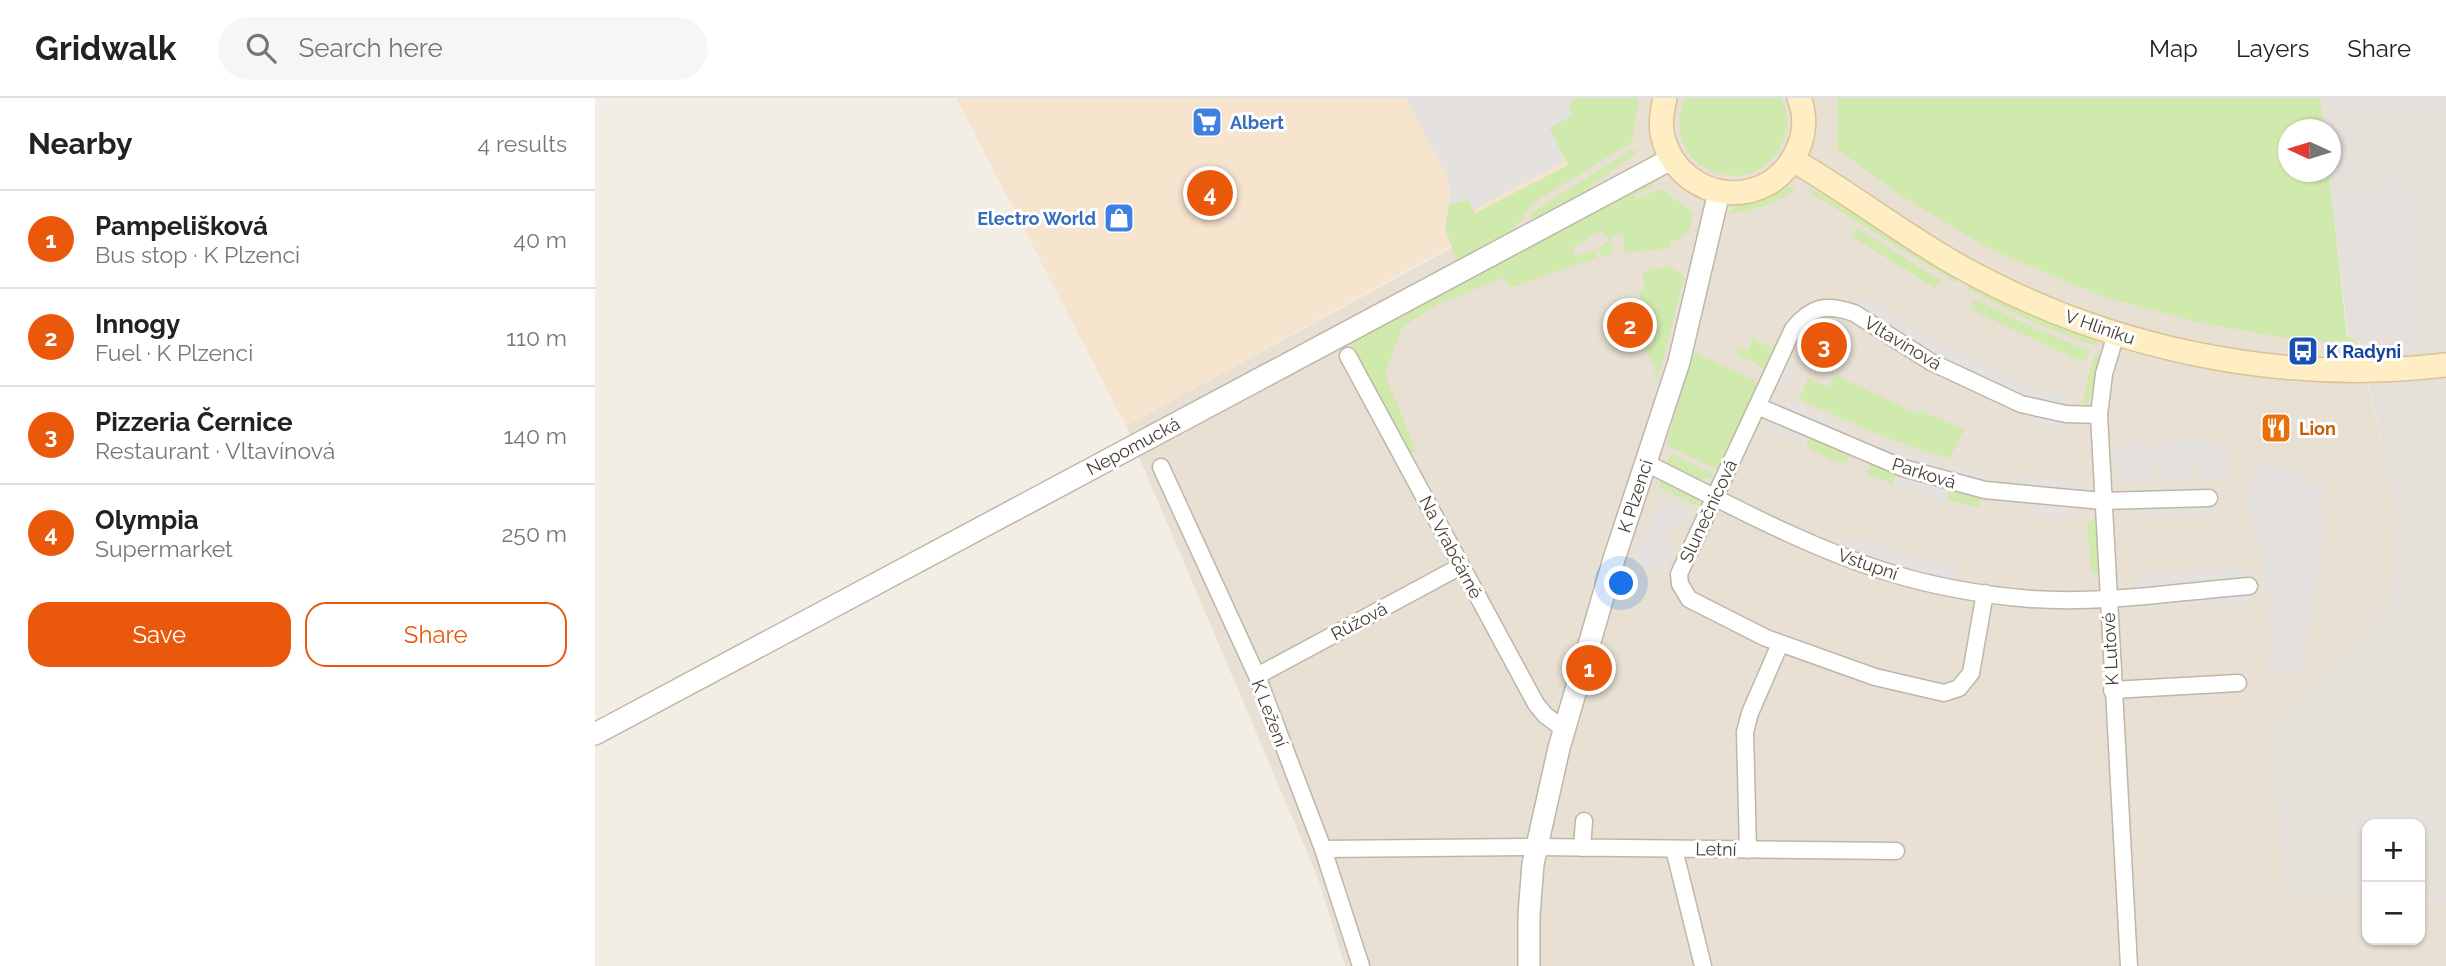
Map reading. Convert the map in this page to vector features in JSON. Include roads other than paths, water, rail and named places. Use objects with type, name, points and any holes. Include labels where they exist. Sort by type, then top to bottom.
[{"type":"main road","points":[[1665,98],[1662,129],[1671,159],[1684,174],[1700,186],[1719,192],[1736,193],[1761,187],[1782,173],[1793,160],[1801,143],[1804,124],[1799,98]]},
{"type":"main road","name":"V Hliníku","points":[[1793,160],[1965,270],[2033,303],[2116,334],[2210,358],[2272,367],[2378,372],[2446,365]]},
{"type":"street","name":"Nepomucká","points":[[595,734],[1671,159]]},
{"type":"street","name":"K Plzenci","points":[[1529,966],[1530,886],[1536,848],[1564,729],[1615,559],[1679,362],[1719,192]]},
{"type":"street","name":"Vltavínová","points":[[1757,406],[1793,329],[1810,313],[1829,307],[1853,313],[1931,362],[2021,404],[2066,414],[2099,415]]},
{"type":"street","name":"K Lutové","points":[[2116,334],[2104,374],[2099,415],[2129,966]]},
{"type":"street","name":"Na Vrabčárně","points":[[1348,356],[1535,704],[1564,729]]},
{"type":"street","name":"Slunečnicová","points":[[1757,406],[1679,574],[1680,584],[1689,599],[1780,644],[1875,677],[1934,692],[1951,692],[1965,683],[1971,673],[1986,593]]},
{"type":"street","name":"Parková","points":[[1757,406],[1855,449],[1928,476],[1985,490],[2102,501],[2209,498]]},
{"type":"street","name":"Vstupní","points":[[1646,463],[1812,543],[1909,578],[2031,599],[2107,598],[2249,586]]},
{"type":"street","name":"K Ležení","points":[[1161,467],[1257,676],[1322,849],[1361,966]]},
{"type":"street","name":"Růžová","points":[[1257,676],[1461,566]]},
{"type":"street","points":[[1748,850],[1745,732],[1750,713],[1780,644]]},
{"type":"street","points":[[2112,690],[2238,683]]},
{"type":"street","points":[[1582,848],[1584,821]]},
{"type":"street","name":"Letní","points":[[1322,849],[1896,851]]},
{"type":"street","points":[[1674,849],[1703,966]]},
{"type":"place","name":"Albert","points":[[1207,122]]},
{"type":"place","name":"Olympia","points":[[1210,193]]},
{"type":"place","name":"Electro World","points":[[1119,218]]},
{"type":"place","name":"Innogy","points":[[1630,325]]},
{"type":"place","name":"Pizzeria Černice","points":[[1824,345]]},
{"type":"place","name":"K Radyni","points":[[2303,351]]},
{"type":"place","name":"Lion","points":[[2276,428]]},
{"type":"place","name":"Pampelišková","points":[[1589,668]]}]
